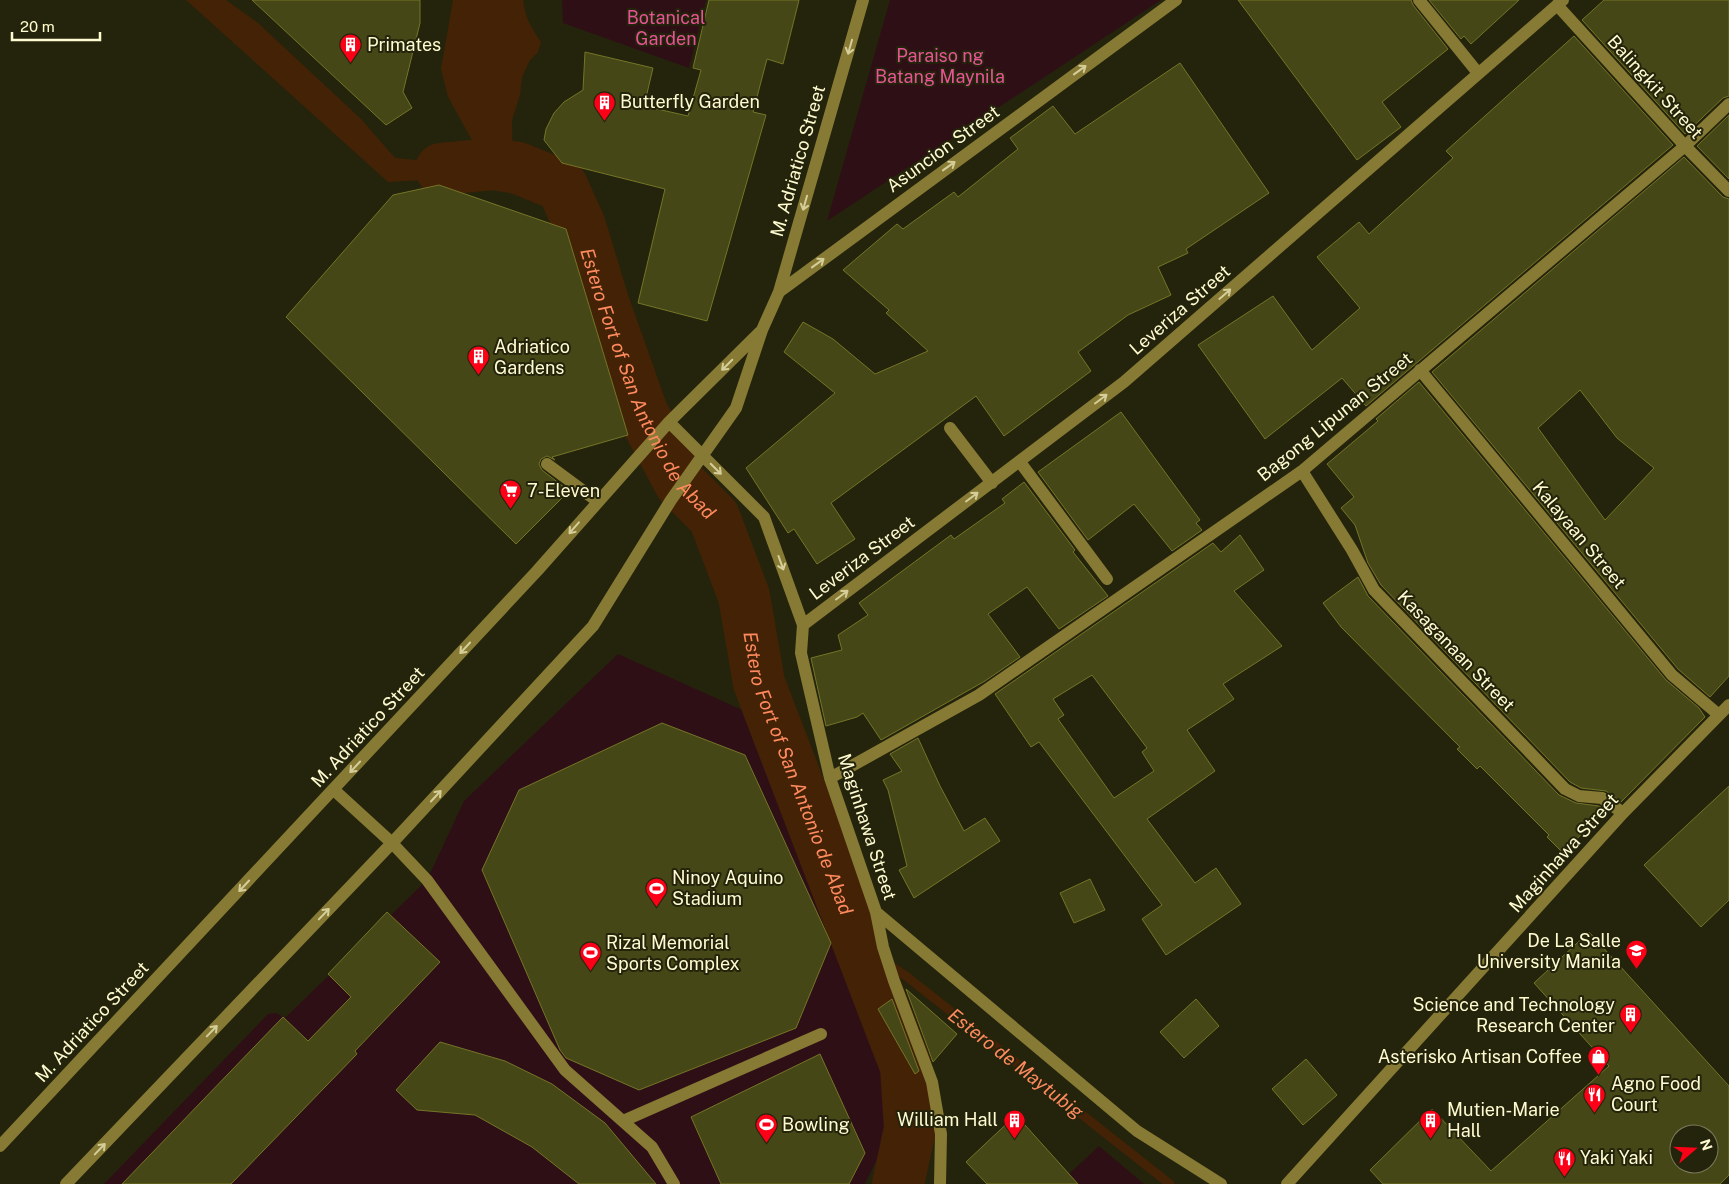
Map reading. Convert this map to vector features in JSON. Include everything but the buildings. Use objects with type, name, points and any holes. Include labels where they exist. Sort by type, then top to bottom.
[{"type":"street","name":"M. Adriatico Street","points":[[66,1184],[392,843],[593,626],[671,500],[736,408],[762,330],[779,292],[864,0]]},
{"type":"street","name":"Asuncion Street","points":[[779,292],[1176,0]]},
{"type":"street","points":[[1419,0],[1478,73]]},
{"type":"street","name":"Leveriza Street","points":[[803,625],[1124,382],[1560,3]]},
{"type":"street","name":"Balingkit Street","points":[[1560,3],[1685,146],[1729,191]]},
{"type":"street","name":"Bagong Lipunan Street","points":[[830,778],[979,695],[1302,471],[1685,146],[1729,104]]},
{"type":"street","name":"M. Adriatico Street","points":[[0,1146],[537,571],[597,501],[668,424],[762,330]]},
{"type":"street","name":"Kalayaan Street","points":[[1420,370],[1672,675],[1719,715]]},
{"type":"street","name":"Maginhawa Street","points":[[668,424],[698,460],[764,517],[803,625],[801,653],[830,778],[876,912],[1137,1131],[1221,1184]]},
{"type":"street","points":[[950,428],[992,483]]},
{"type":"street","points":[[1020,462],[1107,580]]},
{"type":"street","points":[[547,464],[597,501]]},
{"type":"street","name":"Kasaganaan Street","points":[[1302,471],[1352,550],[1374,590],[1404,623],[1565,789],[1579,796],[1602,798],[1622,813]]},
{"type":"street","name":"Maginhawa Street","points":[[1287,1184],[1622,813],[1729,705]]},
{"type":"street","points":[[334,790],[392,843],[427,880],[565,1070],[652,1147],[674,1184]]},
{"type":"street","points":[[876,912],[883,947],[894,981],[932,1082],[941,1134],[940,1184]]},
{"type":"street","points":[[623,1121],[821,1034]]},
{"type":"green space","name":"Botanical Garden","points":[[562,0],[706,0],[689,68],[563,23]]},
{"type":"green space","name":"Paraiso ng Batang Maynila","points":[[890,0],[1161,0],[827,221]]},
{"type":"green space","name":"Rizal Memorial Sports Complex","points":[[618,654],[749,713],[884,1064],[889,1135],[865,1184],[104,1184],[268,1014],[276,1013],[285,1018],[427,880],[464,801]]},
{"type":"green space","points":[[1099,1146],[1144,1184],[1078,1184],[1069,1174]]},
{"type":"shaded area","points":[[186,0],[226,0],[258,23],[361,119],[395,158],[426,161],[477,149],[448,97],[441,69],[453,0],[523,0],[529,22],[541,42],[538,52],[530,60],[522,77],[520,95],[512,120],[513,181],[474,177],[388,182]]},
{"type":"waterway","name":"Estero Fort of San Antonio de Abad","points":[[441,169],[493,164],[518,168],[562,186],[580,226],[604,305],[642,412],[680,483],[714,517],[744,596],[759,683],[906,1067],[910,1129],[898,1184]]},
{"type":"waterway","name":"Estero de Maytubig","points":[[860,946],[906,976],[1170,1184]]},
{"type":"place","name":"Primates","points":[[351,64]]},
{"type":"place","name":"Butterfly Garden","points":[[604,121]]},
{"type":"place","name":"Adriatico Gardens","points":[[478,376]]},
{"type":"place","name":"7-Eleven","points":[[511,510]]},
{"type":"place","name":"Ninoy Aquino Stadium","points":[[656,907]]},
{"type":"place","name":"De La Salle University Manila","points":[[1637,970]]},
{"type":"place","name":"Rizal Memorial Sports Complex","points":[[590,972]]},
{"type":"place","name":"Science and Technology Research Center","points":[[1631,1034]]},
{"type":"place","name":"Asterisko Artisan Coffee","points":[[1598,1076]]},
{"type":"place","name":"Agno Food Court","points":[[1595,1113]]},
{"type":"place","name":"William Hall","points":[[1014,1139]]},
{"type":"place","name":"Mutien-Marie Hall","points":[[1431,1139]]},
{"type":"place","name":"Bowling","points":[[766,1144]]},
{"type":"place","name":"Yaki Yaki","points":[[1564,1177]]}]
